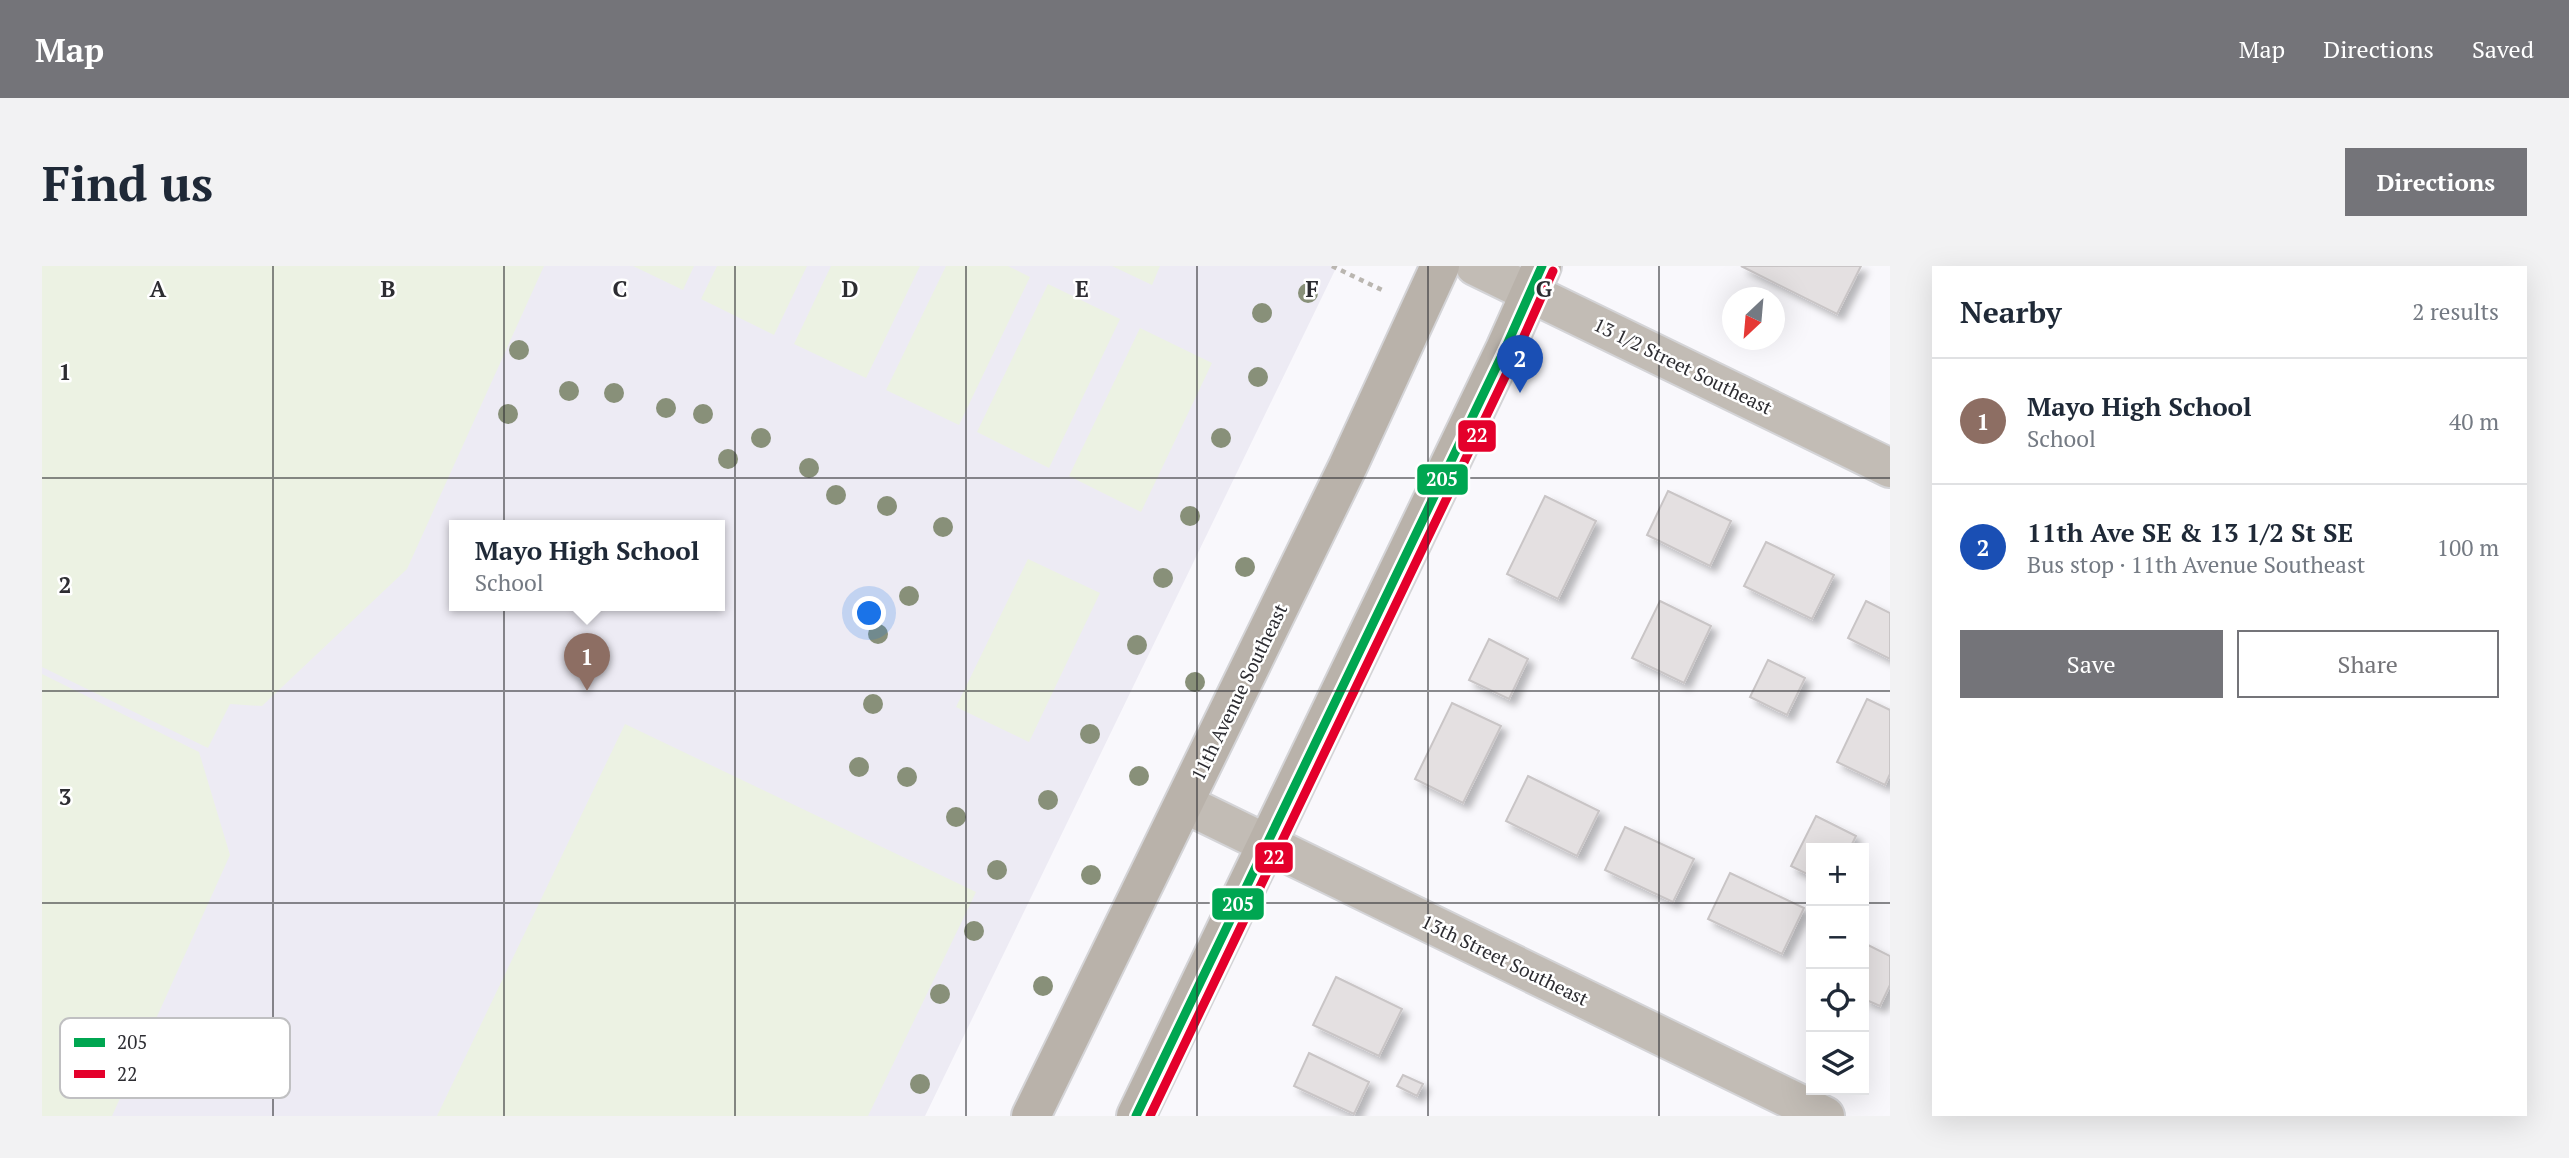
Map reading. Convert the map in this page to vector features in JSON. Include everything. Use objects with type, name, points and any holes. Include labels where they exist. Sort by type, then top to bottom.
[{"type":"main road","name":"11th Avenue Southeast","points":[[1031,1116],[1342,478],[1440,266]]},
{"type":"main road","points":[[1136,1116],[1505,349],[1536,279]]},
{"type":"street","name":"13 1/2 Street Southeast","points":[[1475,266],[1536,279],[1890,468]]},
{"type":"street","name":"13th Street Southeast","points":[[1185,804],[1825,1116]]},
{"type":"path","points":[[1332,266],[1352,276]]},
{"type":"shaded area","points":[[42,266],[1337,266],[925,1116],[42,1116]]},
{"type":"green space","points":[[42,266],[544,266],[407,569],[262,706],[230,704],[208,748],[42,667]]},
{"type":"green space","points":[[633,266],[694,266],[683,290]]},
{"type":"green space","points":[[717,266],[807,266],[774,335],[701,299]]},
{"type":"green space","points":[[831,266],[920,266],[866,378],[794,344]]},
{"type":"green space","points":[[946,266],[1008,266],[1030,277],[959,425],[886,390]]},
{"type":"green space","points":[[1112,266],[1160,266],[1152,285]]},
{"type":"green space","points":[[1048,284],[1120,319],[1049,468],[977,432]]},
{"type":"green space","points":[[1140,328],[1212,363],[1141,512],[1069,476]]},
{"type":"green space","points":[[1028,559],[1100,593],[1029,742],[956,707]]},
{"type":"green space","points":[[42,674],[199,752],[230,855],[156,1018],[60,1018],[60,1098],[120,1098],[112,1116],[42,1116]]},
{"type":"green space","points":[[625,724],[976,892],[868,1116],[437,1116]]},
{"type":"building","points":[[1741,266],[1861,266],[1837,314]]},
{"type":"building","points":[[1668,491],[1731,521],[1710,566],[1647,535]]},
{"type":"building","points":[[1545,496],[1596,521],[1558,599],[1507,574]]},
{"type":"building","points":[[1766,542],[1834,575],[1812,619],[1744,586]]},
{"type":"building","points":[[1660,601],[1711,626],[1684,683],[1632,658]]},
{"type":"building","points":[[1866,601],[1890,613],[1890,659],[1848,638]]},
{"type":"building","points":[[1489,639],[1528,659],[1509,699],[1469,680]]},
{"type":"building","points":[[1768,660],[1805,678],[1787,715],[1750,697]]},
{"type":"building","points":[[1867,699],[1890,710],[1890,774],[1885,785],[1837,762]]},
{"type":"building","points":[[1452,703],[1501,726],[1463,803],[1415,779]]},
{"type":"building","points":[[1528,776],[1599,811],[1577,856],[1506,821]]},
{"type":"building","points":[[1816,816],[1856,836],[1852,843],[1806,843],[1806,874],[1791,866]]},
{"type":"building","points":[[1625,827],[1694,859],[1673,902],[1605,870]]},
{"type":"building","points":[[1730,873],[1804,908],[1782,954],[1708,919]]},
{"type":"building","points":[[1869,946],[1890,956],[1890,985],[1880,1006],[1869,1001]]},
{"type":"building","points":[[1336,977],[1402,1009],[1379,1056],[1313,1025]]},
{"type":"building","points":[[1309,1053],[1369,1082],[1354,1114],[1294,1086]]},
{"type":"building","points":[[1403,1075],[1423,1084],[1417,1096],[1397,1086]]},
{"type":"transit line","name":"205","points":[[1136,1116],[1505,349],[1542,266]]},
{"type":"transit line","name":"22","points":[[1150,1116],[1516,354],[1553,271]]},
{"type":"place","name":"11th Ave SE & 13 1/2 St SE","points":[[1520,393]]},
{"type":"place","name":"Mayo High School","points":[[587,691]]}]
